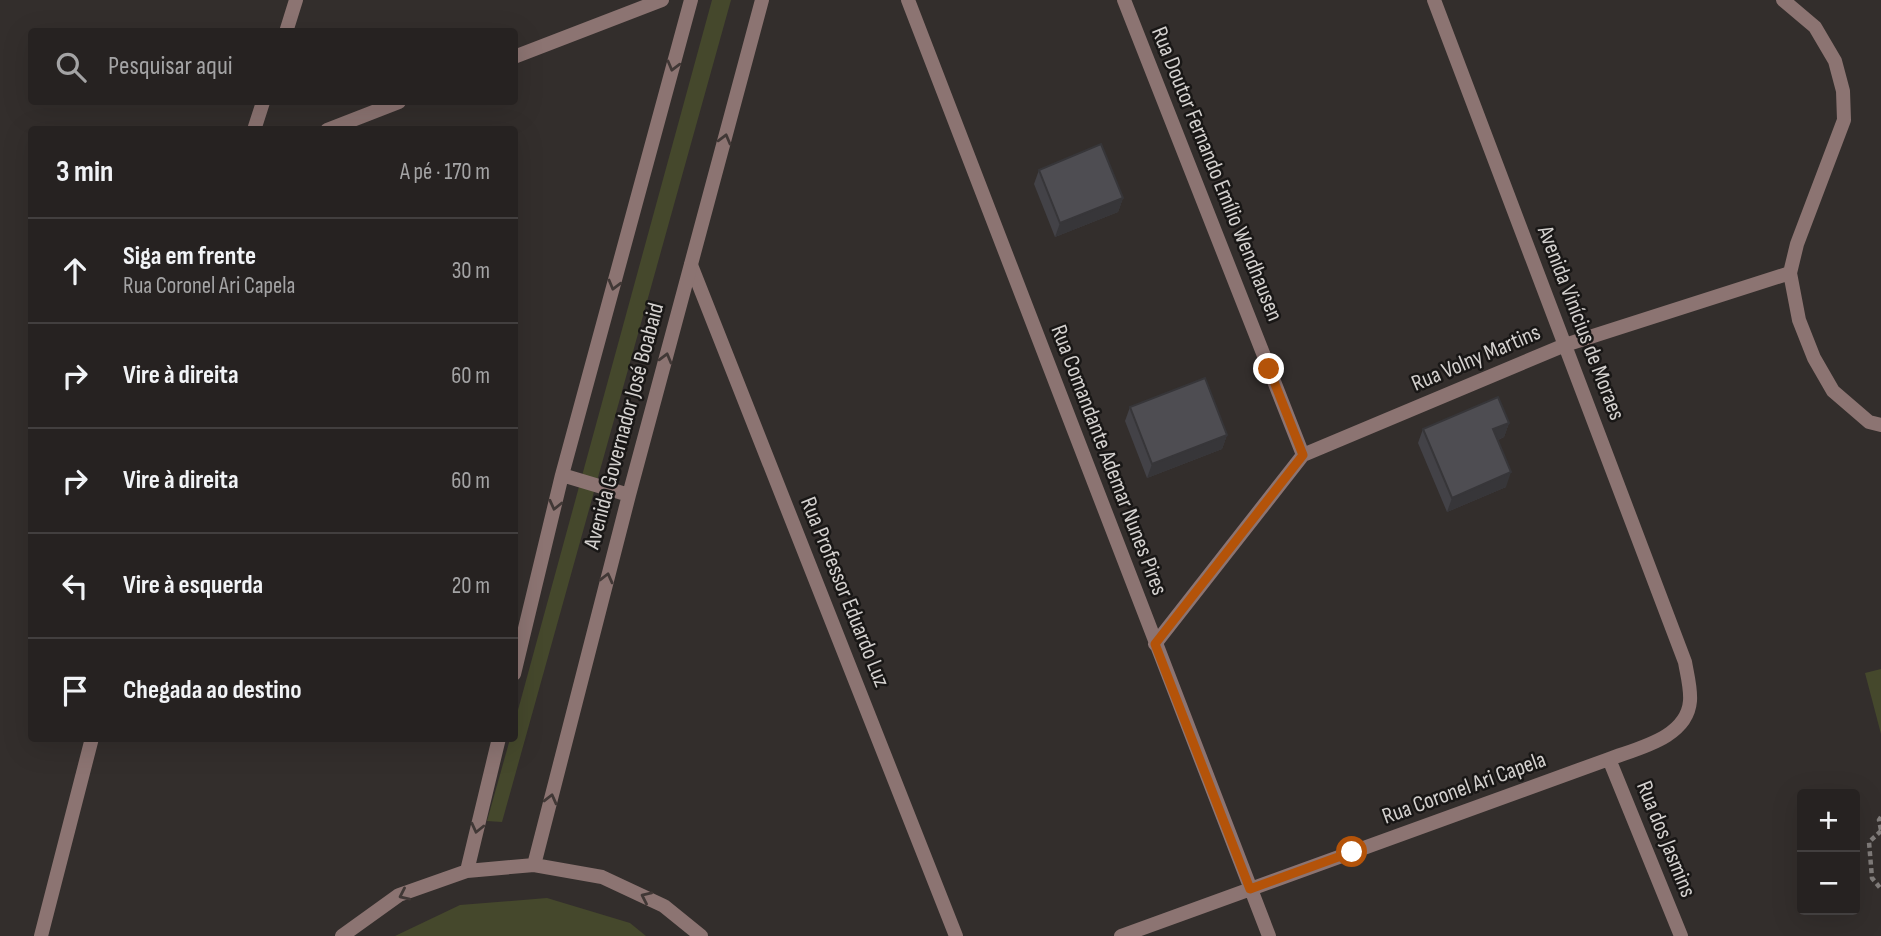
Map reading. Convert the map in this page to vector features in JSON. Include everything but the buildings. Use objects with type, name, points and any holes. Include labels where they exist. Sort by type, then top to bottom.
[{"type":"street","points":[[287,28],[296,0]]},
{"type":"street","points":[[518,55],[662,0]]},
{"type":"street","name":"Avenida Governador José Boabaid","points":[[518,657],[562,475],[691,0]]},
{"type":"street","name":"Avenida Governador José Boabaid","points":[[534,865],[629,495],[762,0]]},
{"type":"street","name":"Rua Comandante Ademar Nunes Pires","points":[[908,0],[1269,936]]},
{"type":"street","name":"Rua Doutor Fernando Emílio Wendhausen","points":[[1124,0],[1303,455]]},
{"type":"street","name":"Avenida Vinícius de Moraes","points":[[1434,0],[1685,662],[1690,700],[1687,712],[1679,727],[1663,737]]},
{"type":"street","points":[[1783,0],[1815,27],[1835,61],[1843,91],[1844,120],[1797,244],[1790,273],[1799,320],[1814,358],[1833,391],[1869,422],[1881,425]]},
{"type":"street","points":[[255,126],[262,105]]},
{"type":"street","points":[[337,126],[391,105]]},
{"type":"street","name":"Rua Professor Eduardo Luz","points":[[691,265],[956,936]]},
{"type":"street","name":"Rua Volny Martins","points":[[1303,455],[1564,345],[1790,273]]},
{"type":"street","points":[[1155,644],[1303,455]]},
{"type":"street","points":[[562,475],[629,495]]},
{"type":"street","name":"Rua Coronel Ari Capela","points":[[1121,936],[1609,760],[1663,737]]},
{"type":"street","points":[[41,936],[91,742]]},
{"type":"street","points":[[467,871],[498,742]]},
{"type":"street","name":"Rua dos Jasmins","points":[[1609,760],[1681,936]]},
{"type":"street","points":[[342,936],[399,895],[467,871],[534,865],[602,877],[664,906],[701,936]]},
{"type":"path","points":[[1881,817],[1881,830],[1869,842],[1872,878],[1881,889]]},
{"type":"green space","points":[[712,0],[731,0],[502,822],[487,821],[509,742],[518,742],[518,710]]},
{"type":"green space","points":[[1881,669],[1881,734],[1865,673]]},
{"type":"green space","points":[[547,898],[630,923],[646,936],[395,936],[460,905]]},
{"type":"route","points":[[1269,369],[1303,455],[1155,644],[1250,889],[1352,852]]}]
